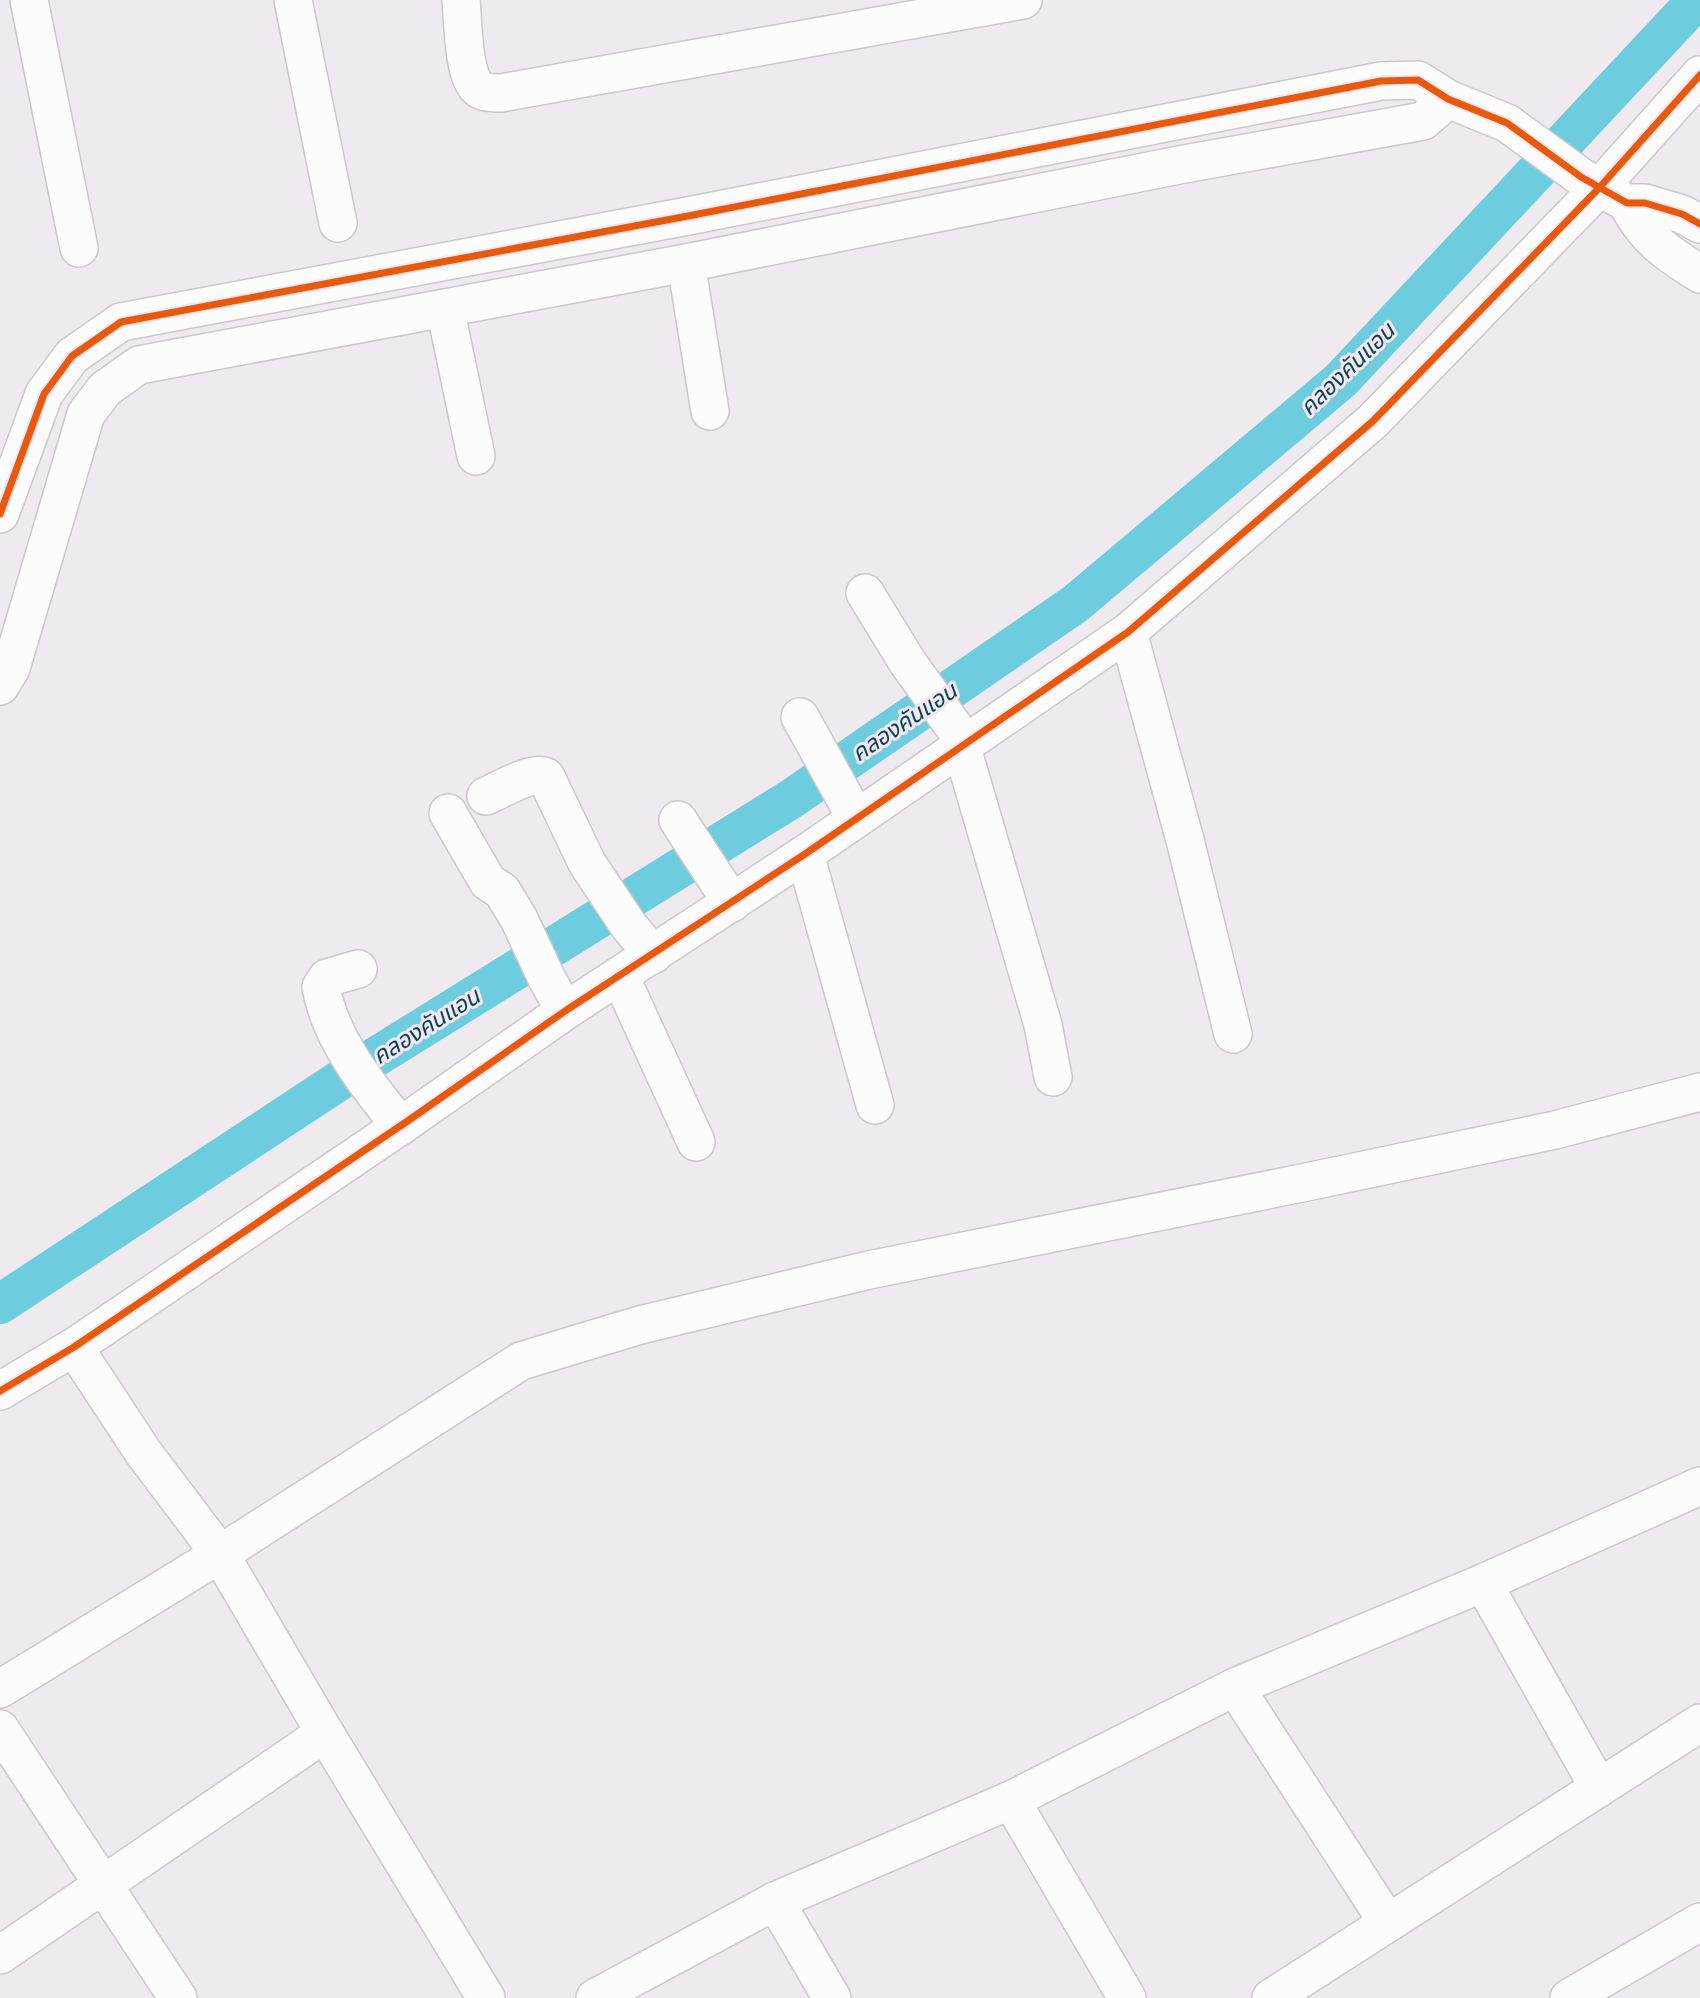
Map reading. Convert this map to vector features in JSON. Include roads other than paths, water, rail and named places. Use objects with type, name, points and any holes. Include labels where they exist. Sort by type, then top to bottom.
[{"type":"street","points":[[29,0],[79,248]]},
{"type":"street","points":[[293,0],[338,223]]},
{"type":"street","points":[[461,0],[471,82],[481,91],[501,93],[1023,0]]},
{"type":"street","points":[[0,1391],[74,1347],[401,1126],[565,1011],[653,956],[723,889],[804,854],[852,811],[959,738],[1128,632],[1373,421],[1602,189],[1700,75]]},
{"type":"street","points":[[0,514],[44,394],[72,356],[121,322],[675,219],[1381,81],[1419,80],[1448,99],[1507,123],[1602,189],[1662,250],[1700,274]]},
{"type":"street","points":[[0,686],[11,668],[86,414],[105,389],[139,365],[687,263],[1179,165],[1423,121],[1448,99]]},
{"type":"street","points":[[1602,189],[1682,214],[1700,224]]},
{"type":"street","points":[[687,263],[710,411]]},
{"type":"street","points":[[445,308],[476,456]]},
{"type":"street","points":[[865,593],[959,738],[1043,1025],[1053,1077]]},
{"type":"street","points":[[1128,632],[1185,840],[1233,1034]]},
{"type":"street","points":[[805,726],[852,811]]},
{"type":"street","points":[[486,796],[530,776],[538,774],[546,777],[587,863],[629,926],[653,956]]},
{"type":"street","points":[[449,813],[488,882],[502,891],[519,919],[565,1011]]},
{"type":"street","points":[[678,820],[723,889]]},
{"type":"street","points":[[804,854],[875,1105]]},
{"type":"street","points":[[358,969],[332,975],[321,987],[324,1005],[332,1025],[375,1095],[401,1126]]},
{"type":"street","points":[[620,976],[696,1142]]},
{"type":"street","points":[[0,1689],[220,1554],[521,1361],[640,1325],[869,1270],[1555,1130],[1700,1092]]},
{"type":"street","points":[[74,1347],[143,1452],[220,1554],[325,1734],[486,1998]]},
{"type":"street","points":[[595,1998],[775,1901],[1011,1800],[1235,1687],[1483,1583],[1700,1486]]},
{"type":"street","points":[[1483,1583],[1599,1788]]},
{"type":"street","points":[[1235,1687],[1388,1923]]},
{"type":"street","points":[[1271,1998],[1700,1723]]},
{"type":"street","points":[[0,1729],[178,1998]]},
{"type":"street","points":[[0,1955],[325,1734]]},
{"type":"street","points":[[1011,1800],[1128,1998]]},
{"type":"street","points":[[775,1901],[832,1998]]},
{"type":"street","points":[[1569,1998],[1700,1922]]},
{"type":"waterway","name":"คลองคันแอน","points":[[0,1304],[366,1063],[791,799],[1075,604],[1341,380],[1697,0]]}]
